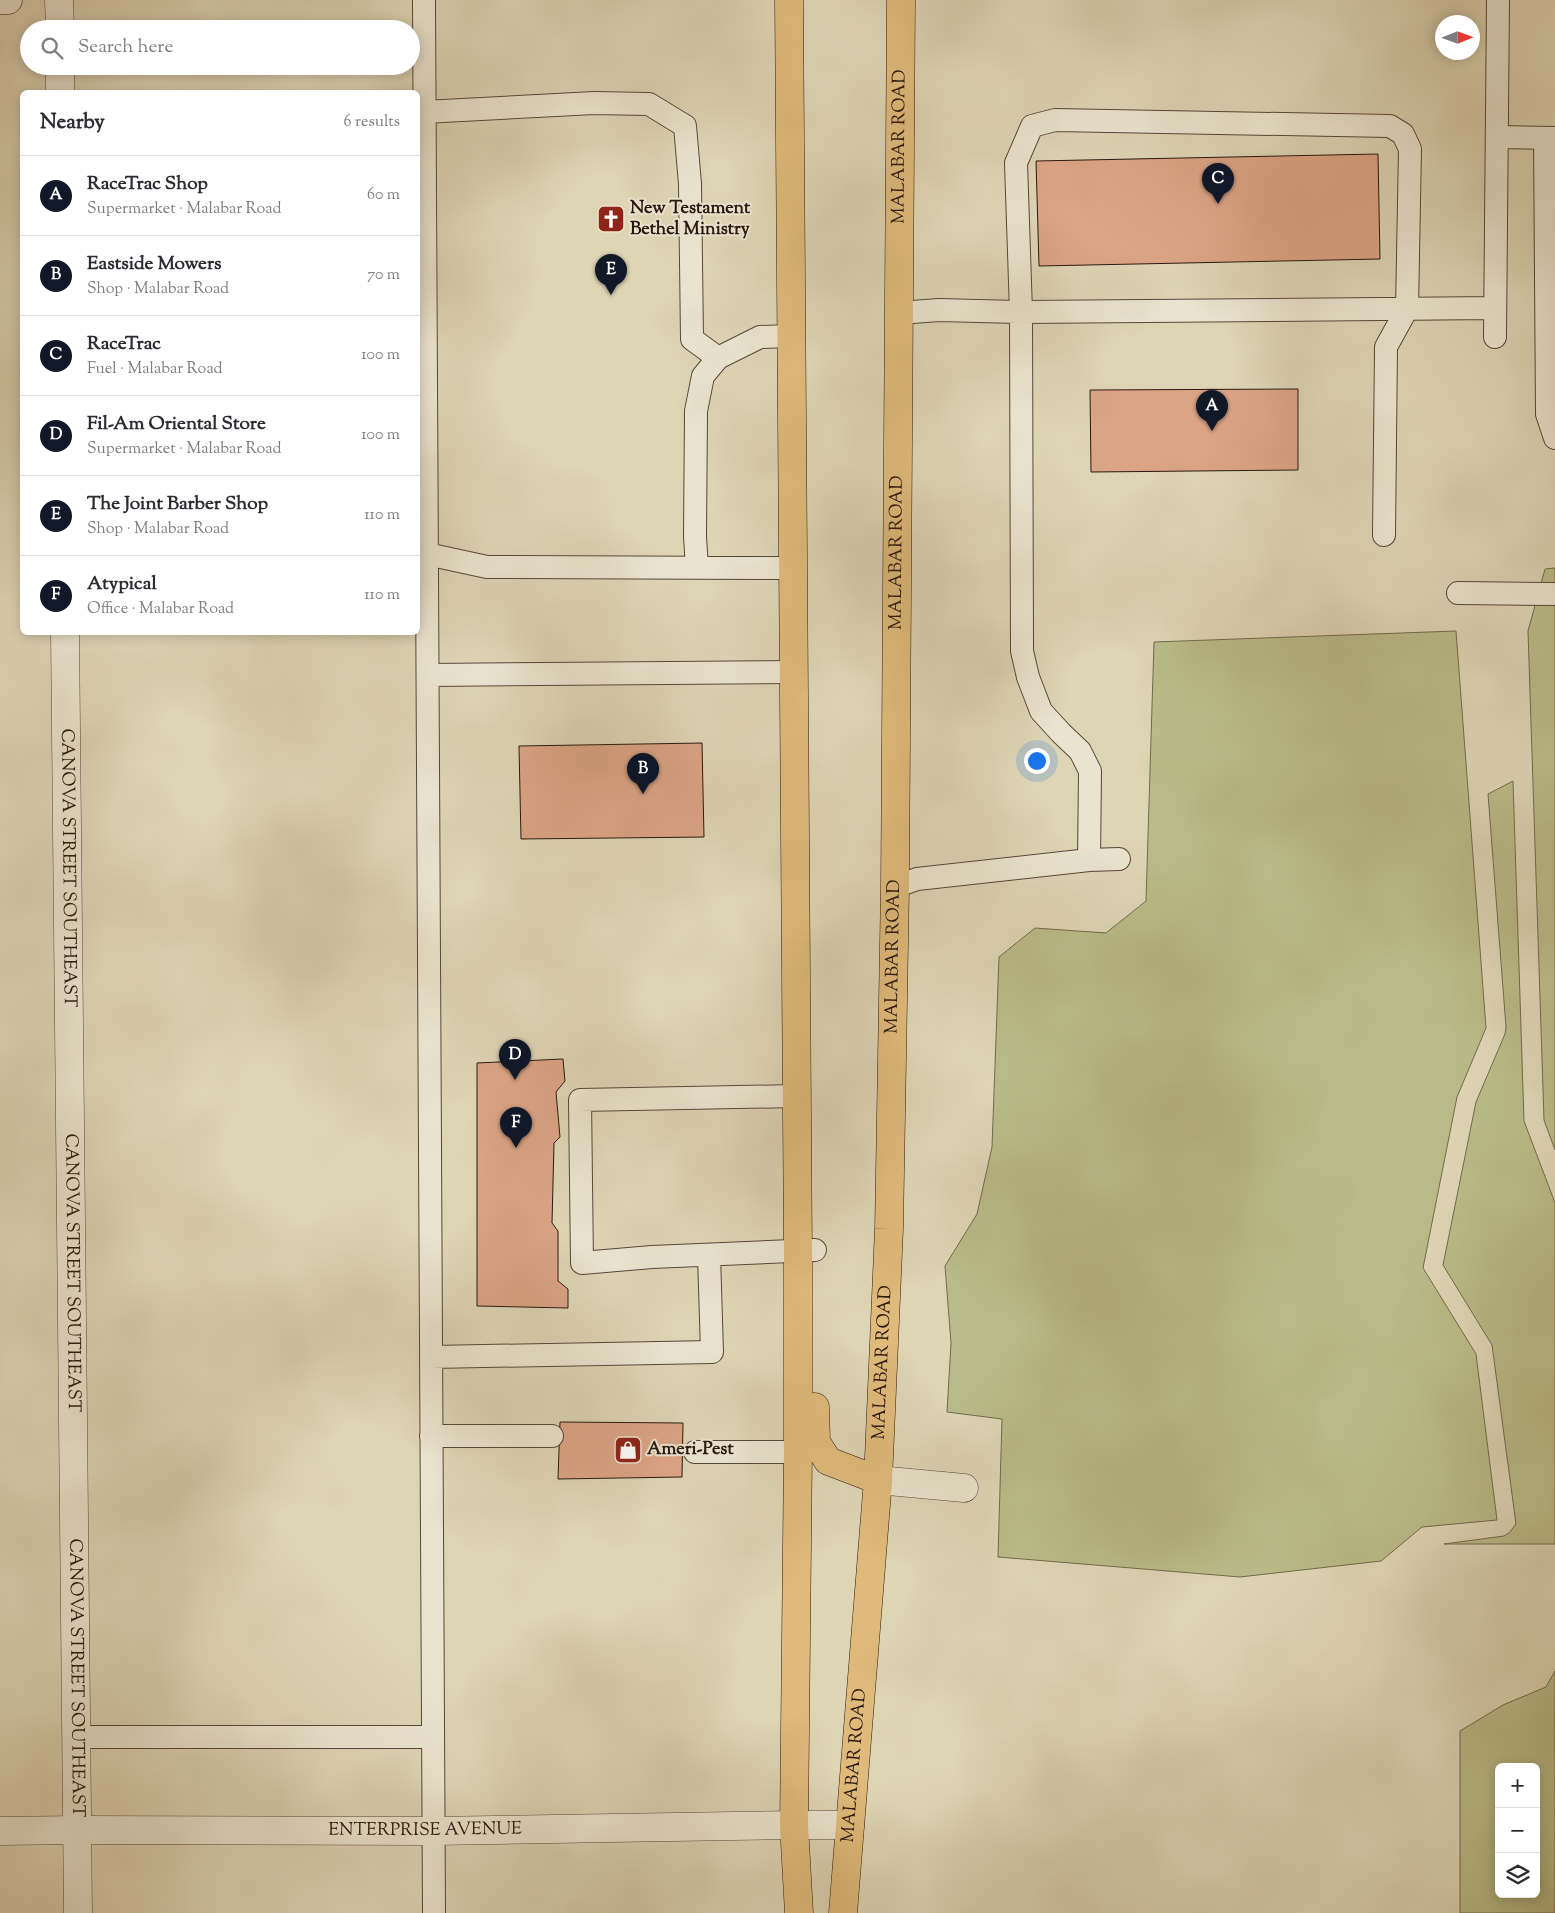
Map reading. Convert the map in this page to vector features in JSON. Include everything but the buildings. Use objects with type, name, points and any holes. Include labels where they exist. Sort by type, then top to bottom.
[{"type":"main road","points":[[789,0],[796,1154],[813,1207],[806,1251],[798,1452],[794,1825],[799,1913]]},
{"type":"main road","name":"MALABAR ROAD","points":[[843,1913],[878,1480],[889,1229],[895,887],[901,0]]},
{"type":"main road","points":[[806,1251],[816,1442],[828,1461],[878,1480]]},
{"type":"street","points":[[0,0],[8,0]]},
{"type":"street","points":[[59,0],[60,20]]},
{"type":"street","points":[[60,75],[60,90]]},
{"type":"street","name":"CANOVA STREET SOUTHEAST","points":[[65,635],[78,1913]]},
{"type":"street","points":[[878,1480],[964,1488]]},
{"type":"street","name":"ENTERPRISE AVENUE","points":[[0,1831],[434,1831],[850,1825]]},
{"type":"lane","points":[[424,0],[430,1436],[434,1913]]},
{"type":"lane","points":[[1495,336],[1498,0]]},
{"type":"lane","points":[[424,112],[594,103],[649,104],[685,126],[690,184],[692,339],[718,358]]},
{"type":"lane","points":[[1089,860],[1090,771],[1080,751],[1060,733],[1041,711],[1028,677],[1022,651],[1021,312],[1016,163],[1032,126],[1055,120],[1390,126],[1404,134],[1410,149],[1406,309],[1386,347],[1384,535]]},
{"type":"lane","points":[[1497,137],[1550,138],[1551,365],[1547,414],[1555,438]]},
{"type":"lane","points":[[899,313],[939,310],[1021,312],[1495,308]]},
{"type":"lane","points":[[697,567],[694,537],[696,411],[703,376],[718,358],[760,337],[791,336]]},
{"type":"lane","points":[[427,554],[487,567],[792,568]]},
{"type":"lane","points":[[1458,593],[1555,594]]},
{"type":"lane","points":[[428,675],[793,672]]},
{"type":"lane","points":[[895,887],[917,879],[1089,860],[1119,859]]},
{"type":"lane","points":[[797,1096],[580,1100],[582,1264],[652,1257],[806,1251]]},
{"type":"lane","points":[[431,1357],[712,1352],[709,1255]]},
{"type":"lane","points":[[430,1436],[552,1436]]},
{"type":"lane","points":[[695,1452],[798,1452]]},
{"type":"lane","points":[[76,1737],[433,1737]]},
{"type":"green space","points":[[1555,568],[1555,1150],[1544,1120],[1528,631],[1545,569]]},
{"type":"green space","points":[[1456,631],[1486,1028],[1457,1097],[1423,1268],[1476,1354],[1497,1520],[1422,1527],[1381,1561],[1240,1577],[998,1557],[1002,1419],[947,1412],[951,1343],[945,1266],[977,1214],[992,1147],[999,957],[1035,928],[1106,933],[1146,901],[1154,642]]},
{"type":"green space","points":[[1513,781],[1524,1121],[1555,1203],[1555,1544],[1444,1544],[1504,1536],[1516,1524],[1492,1345],[1443,1265],[1476,1102],[1505,1034],[1488,794]]},
{"type":"green space","points":[[1555,1671],[1555,1913],[1460,1913],[1460,1731],[1503,1705],[1546,1687]]},
{"type":"place","name":"RaceTrac","points":[[1218,204]]},
{"type":"place","name":"New Testament Bethel Ministry","points":[[611,219]]},
{"type":"place","name":"The Joint Barber Shop","points":[[611,295]]},
{"type":"place","name":"RaceTrac Shop","points":[[1212,431]]},
{"type":"place","name":"Eastside Mowers","points":[[643,794]]},
{"type":"place","name":"Fil-Am Oriental Store","points":[[515,1080]]},
{"type":"place","name":"Atypical","points":[[516,1148]]},
{"type":"place","name":"Ameri-Pest","points":[[628,1450]]}]
